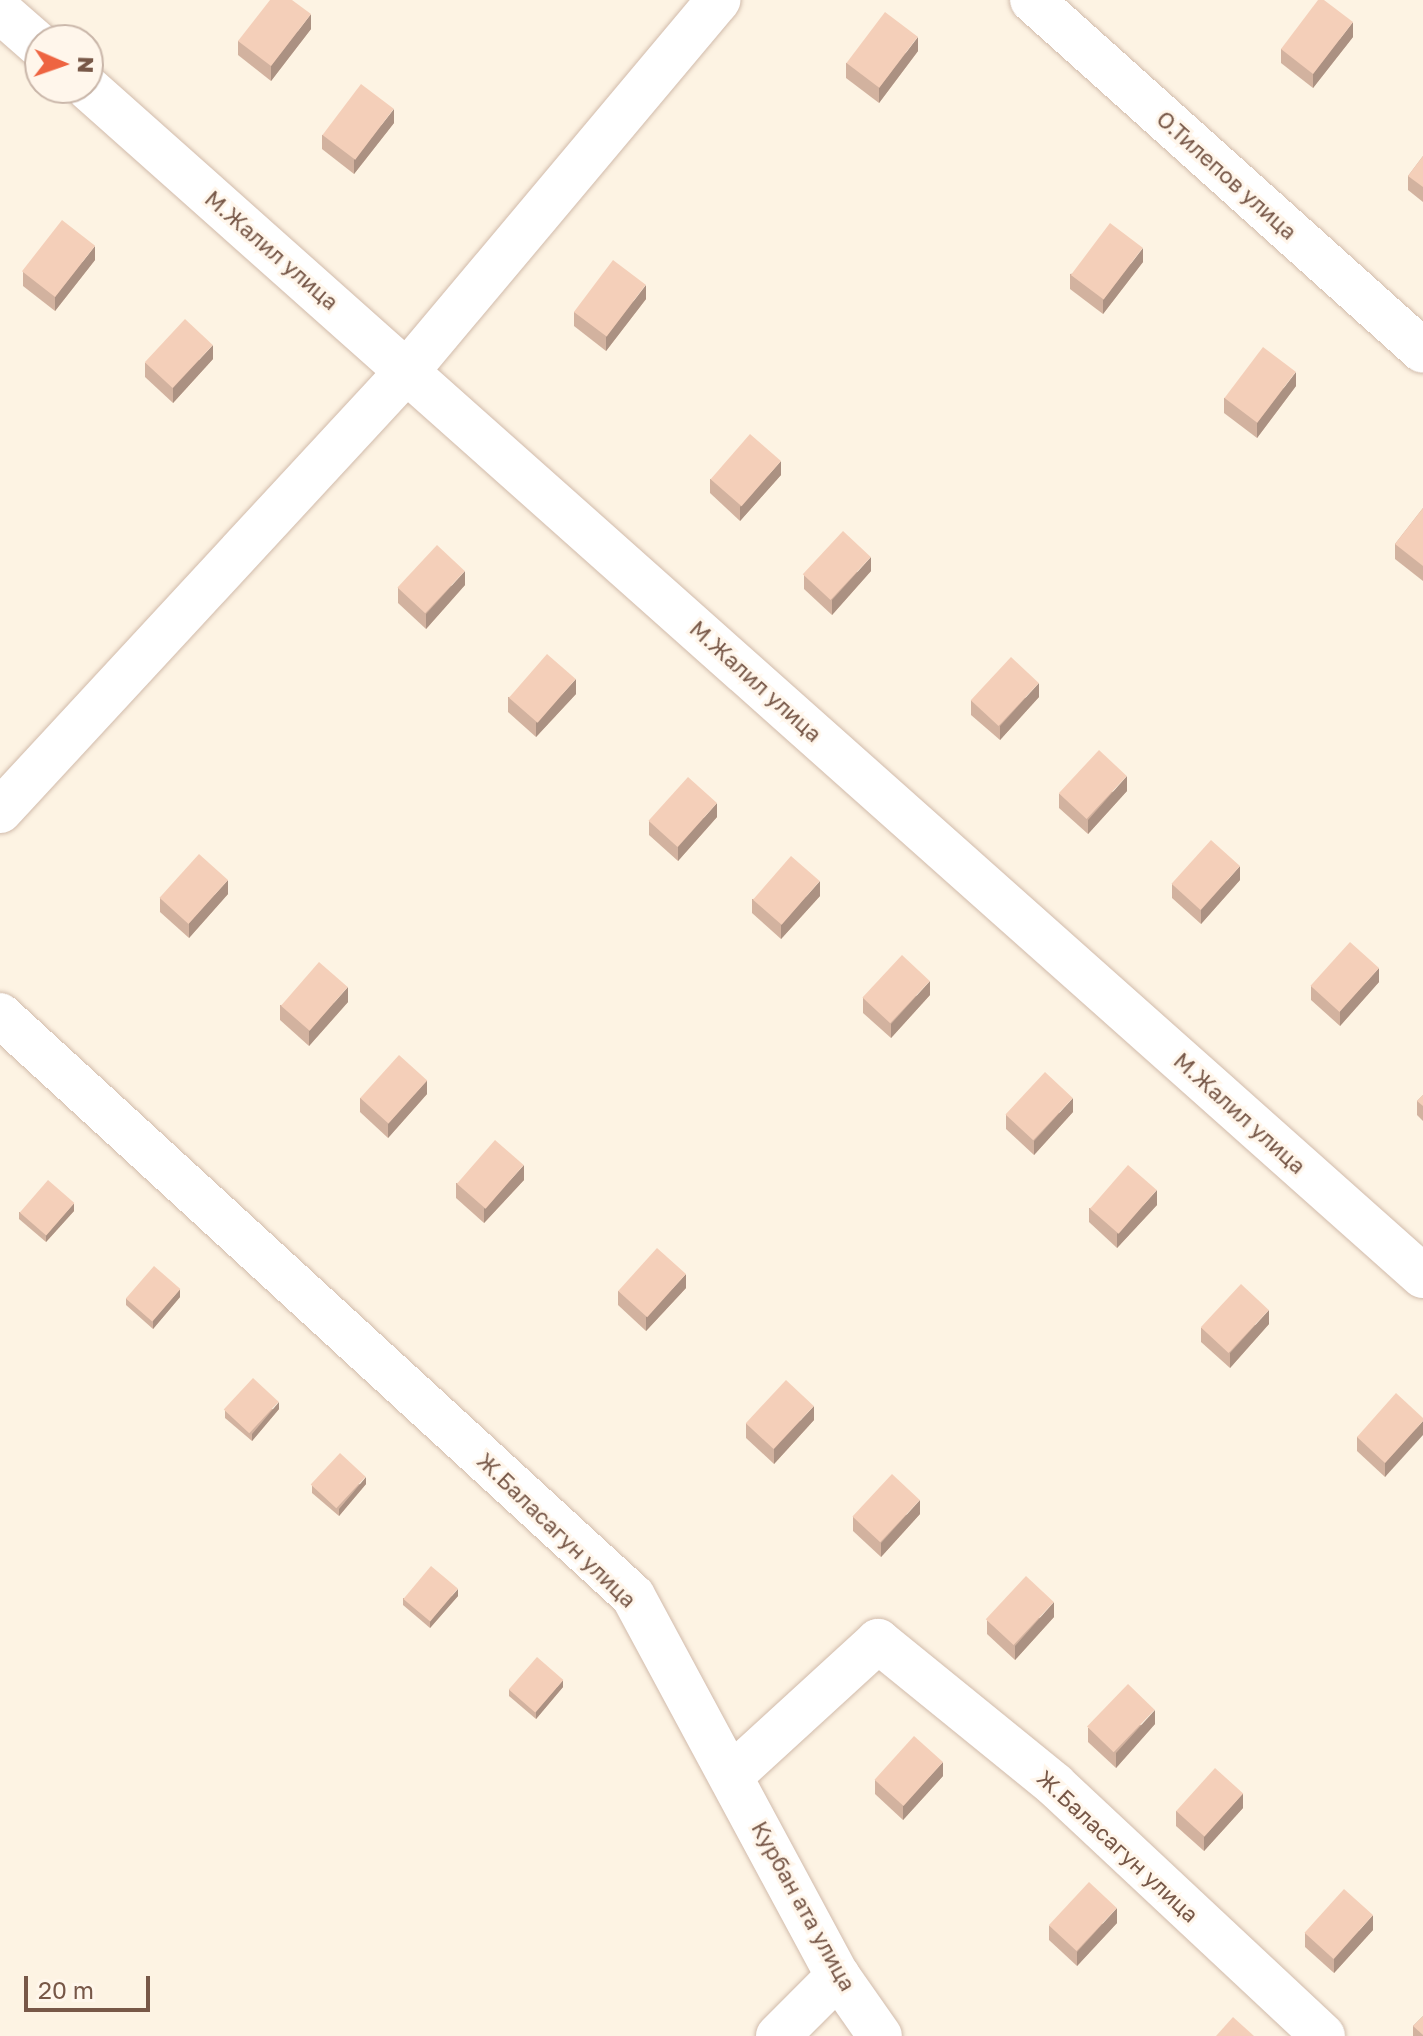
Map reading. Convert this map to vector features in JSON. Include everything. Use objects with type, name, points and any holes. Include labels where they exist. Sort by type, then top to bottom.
[{"type":"street","points":[[0,811],[408,370],[718,0]]},
{"type":"street","name":"О.Тилепов улица","points":[[1032,0],[1423,351]]},
{"type":"street","points":[[0,11],[24,32]]},
{"type":"street","name":"М.Жалил улица","points":[[104,102],[1423,1276]]},
{"type":"street","name":"Ж.Баласагун улица","points":[[0,1015],[633,1596],[733,1774],[878,1641],[1055,1785],[1323,2036]]},
{"type":"street","name":"Курбан ата улица","points":[[733,1774],[838,1976],[880,2036]]},
{"type":"street","points":[[778,2036],[838,1976]]},
{"type":"building","points":[[270,0],[292,0],[311,14],[271,66],[238,41]]},
{"type":"building","points":[[1318,0],[1324,0],[1353,22],[1313,74],[1281,49]]},
{"type":"building","points":[[885,12],[918,37],[879,88],[846,63]]},
{"type":"building","points":[[361,84],[394,109],[355,160],[322,135]]},
{"type":"building","points":[[1423,156],[1423,187],[1408,176]]},
{"type":"building","points":[[62,220],[95,246],[55,297],[22,271]]},
{"type":"building","points":[[1110,223],[1143,248],[1104,300],[1071,275]]},
{"type":"building","points":[[613,260],[646,285],[607,337],[574,312]]},
{"type":"building","points":[[185,319],[213,345],[173,388],[145,362]]},
{"type":"building","points":[[1263,347],[1296,372],[1257,423],[1224,398]]},
{"type":"building","points":[[750,434],[781,461],[742,506],[711,479]]},
{"type":"building","points":[[1423,508],[1423,566],[1395,544]]},
{"type":"building","points":[[843,531],[871,557],[831,600],[803,574]]},
{"type":"building","points":[[437,545],[465,571],[425,613],[397,587]]},
{"type":"building","points":[[547,654],[576,679],[538,723],[509,698]]},
{"type":"building","points":[[1011,657],[1039,683],[999,726],[971,700]]},
{"type":"building","points":[[1099,750],[1127,776],[1087,819],[1059,793]]},
{"type":"building","points":[[688,777],[717,803],[678,847],[649,821]]},
{"type":"building","points":[[1211,840],[1240,866],[1201,910],[1172,884]]},
{"type":"building","points":[[199,854],[228,880],[189,924],[160,898]]},
{"type":"building","points":[[791,856],[820,881],[782,925],[753,900]]},
{"type":"building","points":[[1350,942],[1379,968],[1340,1012],[1311,986]]},
{"type":"building","points":[[902,955],[930,981],[890,1023],[862,997]]},
{"type":"building","points":[[319,962],[348,987],[310,1031],[281,1006]]},
{"type":"building","points":[[399,1055],[427,1080],[388,1124],[360,1098]]},
{"type":"building","points":[[1045,1072],[1073,1098],[1033,1140],[1005,1114]]},
{"type":"building","points":[[495,1140],[524,1165],[486,1209],[457,1184]]},
{"type":"building","points":[[1128,1165],[1157,1190],[1119,1234],[1090,1209]]},
{"type":"building","points":[[48,1180],[74,1203],[46,1235],[20,1212]]},
{"type":"building","points":[[657,1248],[686,1274],[647,1317],[618,1291]]},
{"type":"building","points":[[154,1266],[180,1289],[152,1321],[126,1298]]},
{"type":"building","points":[[1241,1284],[1269,1310],[1229,1353],[1201,1327]]},
{"type":"building","points":[[253,1378],[279,1402],[249,1433],[224,1409]]},
{"type":"building","points":[[786,1380],[814,1406],[774,1449],[746,1423]]},
{"type":"building","points":[[1396,1393],[1423,1421],[1385,1463],[1357,1437]]},
{"type":"building","points":[[340,1453],[366,1477],[336,1508],[311,1484]]},
{"type":"building","points":[[892,1474],[920,1500],[880,1542],[852,1516]]},
{"type":"building","points":[[431,1566],[458,1588],[430,1621],[403,1599]]},
{"type":"building","points":[[1026,1576],[1054,1602],[1014,1645],[986,1619]]},
{"type":"building","points":[[537,1657],[563,1680],[535,1712],[509,1689]]},
{"type":"building","points":[[1128,1684],[1155,1710],[1114,1752],[1087,1726]]},
{"type":"building","points":[[914,1736],[943,1762],[904,1806],[875,1780]]},
{"type":"building","points":[[1215,1768],[1243,1793],[1204,1837],[1176,1811]]},
{"type":"building","points":[[1089,1882],[1117,1908],[1077,1951],[1049,1925]]},
{"type":"building","points":[[1344,1889],[1373,1915],[1334,1959],[1305,1933]]},
{"type":"building","points":[[1423,2016],[1423,2035],[1413,2026]]},
{"type":"building","points":[[1233,2017],[1254,2036],[1216,2036]]}]
